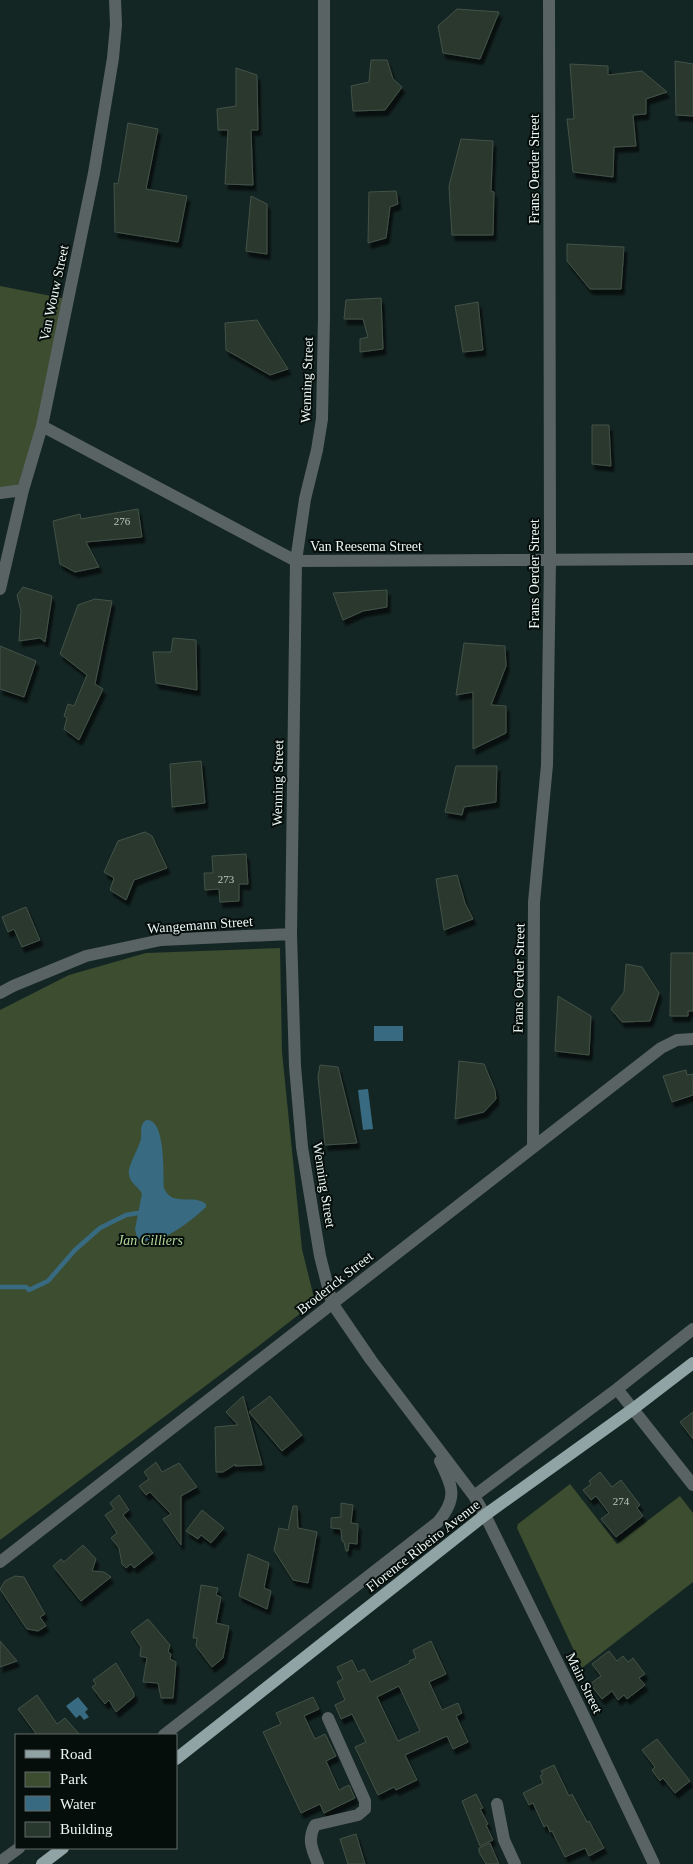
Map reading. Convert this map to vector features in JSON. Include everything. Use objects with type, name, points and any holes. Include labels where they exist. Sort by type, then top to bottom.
[{"type":"main road","name":"Florence Ribeiro Avenue","points":[[178,1756],[486,1515],[633,1409],[693,1363]]},
{"type":"main road","points":[[42,1864],[62,1849]]},
{"type":"street","name":"Van Wouw Street","points":[[0,588],[23,490],[42,426],[94,173],[113,58],[116,24],[115,0]]},
{"type":"street","name":"Wenning Street","points":[[324,0],[322,419],[296,561],[291,934],[295,1066],[302,1147],[320,1256],[332,1303],[371,1360],[474,1496],[486,1515]]},
{"type":"street","name":"Frans Oerder Street","points":[[533,1147],[534,902],[547,765],[550,560],[549,0]]},
{"type":"street","name":"Van Reesema Street","points":[[42,426],[296,561],[693,559]]},
{"type":"street","points":[[0,492],[23,490]]},
{"type":"street","name":"Wangemann Street","points":[[0,993],[30,978],[86,956],[161,940],[291,934]]},
{"type":"street","name":"Broderick Street","points":[[0,1562],[661,1048],[677,1040],[693,1039]]},
{"type":"street","points":[[474,1496],[618,1389],[693,1329]]},
{"type":"street","points":[[618,1389],[693,1485]]},
{"type":"street","points":[[165,1734],[438,1522],[449,1508],[451,1488],[448,1477],[429,1438]]},
{"type":"street","name":"Main Street","points":[[486,1515],[654,1864]]},
{"type":"street","points":[[318,1864],[310,1845],[310,1834],[315,1825],[358,1815],[365,1809],[365,1801],[328,1718]]},
{"type":"street","points":[[497,1804],[504,1840],[514,1864]]},
{"type":"street","points":[[4,1862],[18,1849]]},
{"type":"green space","points":[[0,286],[72,300],[25,488],[0,491]]},
{"type":"green space","name":"Jan Cilliers","points":[[280,948],[282,1052],[302,1249],[315,1302],[0,1540],[0,1010],[69,975],[146,953]]},
{"type":"green space","points":[[570,1484],[617,1544],[680,1496],[693,1513],[693,1582],[582,1668],[517,1528],[518,1524]]},
{"type":"water","points":[[374,1026],[403,1026],[403,1041],[374,1041]]},
{"type":"water","points":[[368,1089],[373,1129],[363,1130],[358,1090]]},
{"type":"water","points":[[146,1120],[152,1122],[157,1128],[160,1137],[164,1188],[168,1194],[177,1199],[201,1201],[206,1204],[206,1207],[174,1232],[164,1237],[145,1241],[137,1238],[135,1229],[142,1194],[131,1180],[129,1171],[140,1142],[142,1126]]},
{"type":"water","points":[[78,1697],[88,1709],[85,1712],[89,1717],[84,1720],[80,1715],[76,1718],[66,1706]]},
{"type":"building","points":[[457,9],[499,12],[480,59],[443,53],[438,26]]},
{"type":"building","points":[[371,60],[387,60],[393,79],[402,87],[385,110],[353,111],[351,86],[369,82]]},
{"type":"building","points":[[675,61],[693,64],[693,116],[676,115]]},
{"type":"building","points":[[570,64],[608,66],[608,75],[642,71],[667,92],[646,99],[646,114],[633,115],[636,146],[614,147],[613,177],[573,172],[567,119],[574,119]]},
{"type":"building","points":[[236,68],[257,75],[258,130],[251,130],[253,185],[225,184],[228,130],[218,130],[217,109],[236,106]]},
{"type":"building","points":[[128,123],[158,129],[146,189],[187,196],[178,242],[115,232],[114,183],[118,184]]},
{"type":"building","points":[[461,139],[493,141],[491,191],[494,192],[493,235],[452,235],[449,186]]},
{"type":"building","points":[[396,191],[398,204],[390,207],[386,238],[368,243],[369,192]]},
{"type":"building","points":[[251,196],[267,204],[267,254],[246,251]]},
{"type":"building","points":[[567,244],[624,247],[621,289],[590,289],[567,261]]},
{"type":"building","points":[[381,298],[383,349],[360,352],[360,339],[368,337],[363,319],[344,319],[346,300]]},
{"type":"building","points":[[478,302],[483,350],[463,352],[455,306]]},
{"type":"building","points":[[257,320],[288,369],[270,375],[226,350],[225,323]]},
{"type":"building","points":[[592,425],[609,425],[611,466],[592,464]]},
{"type":"building","points":[[138,509],[142,537],[86,542],[99,567],[75,572],[60,564],[53,521],[80,514],[81,519]]},
{"type":"building","points":[[23,587],[52,596],[45,642],[40,638],[19,641],[21,611],[17,595]]},
{"type":"building","points":[[387,590],[387,607],[363,611],[343,620],[333,593]]},
{"type":"building","points":[[95,599],[112,601],[95,684],[103,689],[79,740],[64,729],[67,718],[64,716],[68,704],[74,706],[87,675],[60,654],[78,605]]},
{"type":"building","points":[[173,638],[196,640],[197,690],[156,683],[153,652],[171,652]]},
{"type":"building","points":[[464,643],[505,646],[506,666],[491,705],[506,706],[506,733],[473,749],[473,692],[456,695]]},
{"type":"building","points":[[0,646],[36,661],[24,697],[0,689]]},
{"type":"building","points":[[201,761],[205,803],[172,807],[170,764]]},
{"type":"building","points":[[456,766],[497,766],[496,802],[464,807],[462,815],[445,812]]},
{"type":"building","points":[[145,832],[152,836],[167,868],[134,880],[126,900],[110,890],[114,878],[104,872],[118,841]]},
{"type":"building","points":[[246,854],[248,884],[239,884],[239,901],[220,902],[219,889],[205,890],[204,873],[213,873],[212,856]]},
{"type":"building","points":[[457,875],[465,903],[473,919],[444,930],[436,879]]},
{"type":"building","points":[[26,907],[40,940],[22,947],[14,929],[8,932],[2,917]]},
{"type":"building","points":[[671,953],[693,953],[693,1011],[688,1011],[688,1016],[670,1016]]},
{"type":"building","points":[[626,964],[642,967],[659,993],[650,1021],[622,1022],[611,1009],[624,992]]},
{"type":"building","points":[[558,996],[591,1016],[589,1055],[555,1051]]},
{"type":"building","points":[[459,1061],[484,1064],[495,1090],[496,1099],[484,1112],[455,1119]]},
{"type":"building","points":[[320,1065],[338,1067],[357,1143],[325,1145],[318,1077]]},
{"type":"building","points":[[686,1070],[687,1075],[693,1074],[693,1095],[672,1102],[663,1076]]},
{"type":"building","points":[[243,1396],[262,1465],[235,1466],[236,1464],[223,1472],[216,1472],[215,1427],[238,1425],[226,1412]]},
{"type":"building","points":[[270,1396],[302,1435],[282,1451],[249,1412]]},
{"type":"building","points":[[693,1412],[693,1439],[680,1422]]},
{"type":"building","points":[[156,1462],[162,1472],[179,1463],[197,1487],[181,1496],[181,1545],[163,1519],[171,1514],[150,1492],[146,1495],[139,1486],[149,1479],[144,1472]]},
{"type":"building","points":[[600,1472],[612,1487],[621,1480],[640,1505],[637,1508],[643,1516],[616,1537],[601,1519],[609,1513],[596,1496],[591,1500],[583,1490],[591,1484],[589,1481]]},
{"type":"building","points":[[119,1495],[129,1510],[123,1515],[153,1553],[134,1568],[131,1564],[126,1568],[122,1564],[119,1548],[111,1538],[117,1533],[105,1515],[114,1509],[110,1503]]},
{"type":"building","points":[[341,1503],[353,1505],[351,1523],[358,1524],[357,1544],[349,1543],[348,1551],[346,1551],[342,1541],[341,1529],[331,1528],[331,1518],[341,1517]]},
{"type":"building","points":[[293,1506],[297,1506],[298,1528],[317,1532],[308,1583],[293,1580],[274,1550],[279,1528],[288,1530]]},
{"type":"building","points":[[202,1510],[224,1528],[211,1543],[201,1535],[198,1539],[186,1531]]},
{"type":"building","points":[[83,1545],[96,1559],[92,1571],[104,1572],[111,1577],[81,1601],[53,1566],[61,1559],[64,1562]]},
{"type":"building","points":[[248,1554],[269,1563],[264,1588],[271,1591],[267,1609],[239,1596]]},
{"type":"building","points":[[15,1576],[24,1577],[45,1614],[40,1617],[46,1626],[38,1631],[27,1629],[0,1589],[5,1581]]},
{"type":"building","points":[[201,1585],[218,1588],[216,1595],[221,1597],[216,1623],[229,1626],[223,1658],[212,1667],[196,1646],[197,1638],[193,1638]]},
{"type":"building","points":[[148,1619],[170,1645],[168,1652],[171,1654],[170,1659],[176,1662],[173,1698],[161,1698],[158,1683],[143,1682],[147,1658],[140,1656],[141,1647],[131,1632]]},
{"type":"building","points":[[0,1641],[17,1661],[0,1667]]},
{"type":"building","points":[[431,1641],[446,1674],[429,1682],[442,1710],[458,1703],[462,1713],[456,1716],[468,1742],[453,1749],[447,1736],[405,1755],[417,1780],[396,1790],[394,1787],[378,1795],[355,1747],[366,1742],[352,1714],[341,1719],[335,1705],[345,1700],[337,1682],[343,1679],[337,1667],[352,1660],[358,1672],[364,1669],[371,1682],[410,1663],[409,1661],[416,1658],[413,1650]],"holes":[[[399,1686],[420,1731],[398,1741],[377,1697]]]},
{"type":"building","points":[[609,1651],[617,1661],[623,1656],[628,1662],[633,1658],[645,1674],[639,1678],[645,1685],[627,1699],[624,1695],[618,1700],[612,1691],[602,1699],[590,1684],[601,1676],[592,1664]]},
{"type":"building","points":[[116,1663],[134,1693],[134,1697],[116,1712],[109,1700],[105,1704],[92,1687],[96,1684],[93,1680]]},
{"type":"building","points":[[37,1695],[57,1724],[65,1718],[79,1734],[36,1734],[18,1709]]},
{"type":"building","points":[[313,1697],[319,1709],[304,1716],[315,1739],[325,1734],[336,1756],[326,1761],[339,1790],[349,1785],[355,1798],[324,1813],[320,1804],[301,1813],[263,1732],[281,1724],[276,1713]]},
{"type":"building","points":[[657,1739],[690,1781],[675,1793],[663,1778],[660,1781],[652,1770],[655,1767],[642,1750]]},
{"type":"building","points":[[554,1765],[569,1796],[572,1794],[604,1848],[589,1856],[585,1848],[565,1857],[552,1831],[550,1832],[547,1825],[544,1827],[533,1803],[529,1805],[523,1793],[543,1783],[540,1776],[543,1774],[541,1771]]},
{"type":"building","points":[[476,1794],[483,1808],[480,1809],[488,1824],[486,1825],[493,1840],[480,1846],[462,1801]]},
{"type":"building","points":[[356,1834],[365,1864],[348,1864],[340,1839]]},
{"type":"building","points":[[490,1843],[499,1864],[486,1864],[479,1852],[479,1848]]},
{"type":"waterway","points":[[0,1287],[26,1287],[29,1290],[48,1281],[75,1250],[100,1228],[126,1215],[138,1213]]}]
